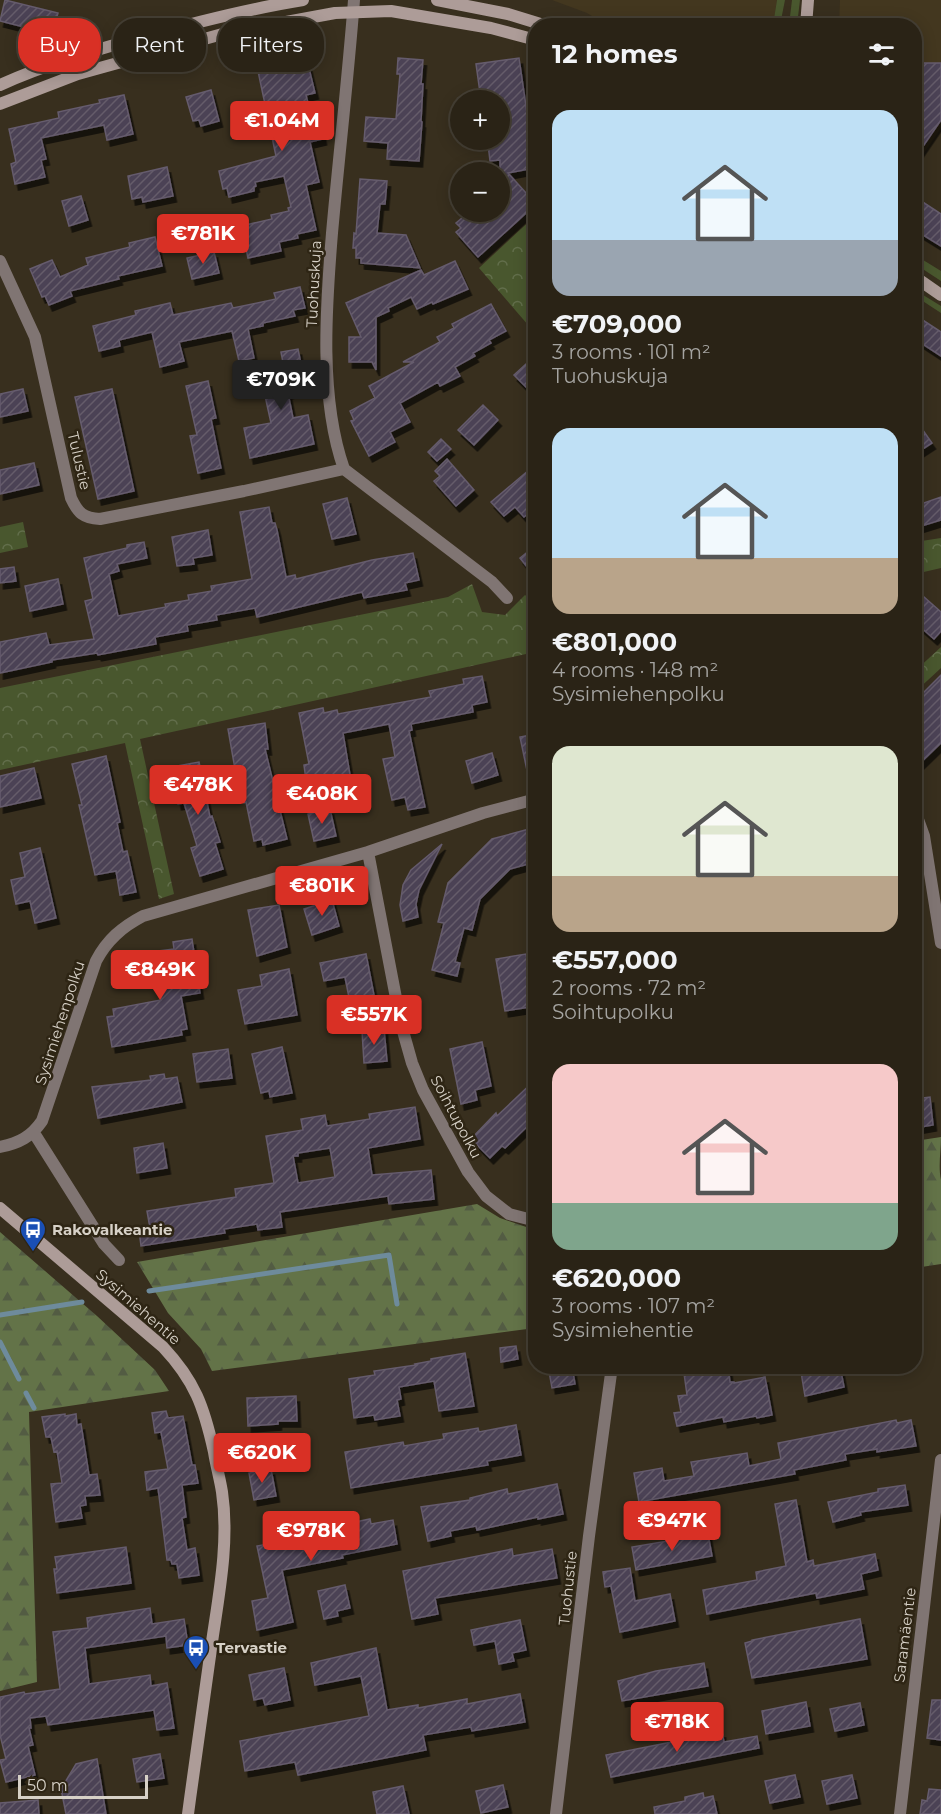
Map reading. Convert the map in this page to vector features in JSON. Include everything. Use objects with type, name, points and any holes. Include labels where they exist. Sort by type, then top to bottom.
[{"type":"main road","points":[[0,85],[52,64],[126,42],[224,15],[303,0]]},
{"type":"main road","points":[[437,0],[528,20]]},
{"type":"main road","points":[[807,18],[808,0]]},
{"type":"main road","points":[[0,104],[78,74],[226,33],[353,6],[438,18],[528,38]]},
{"type":"main road","points":[[922,282],[941,294]]},
{"type":"main road","name":"Sysimiehentie","points":[[0,1208],[163,1347],[189,1380],[201,1401],[207,1420],[222,1493],[223,1538],[218,1599],[188,1814]]},
{"type":"street","name":"Tuohuskuja","points":[[344,469],[337,451],[330,403],[326,347],[327,294],[353,6]]},
{"type":"street","name":"Tulustie","points":[[0,261],[35,337],[77,512],[87,518],[100,519],[244,492],[344,469]]},
{"type":"street","points":[[344,469],[492,582],[507,598]]},
{"type":"street","name":"Sysimiehenpolku","points":[[34,1133],[47,1109],[96,962],[102,949],[125,925],[152,913],[368,852],[483,813],[528,801]]},
{"type":"street","points":[[922,830],[941,942]]},
{"type":"street","name":"Soihtupolku","points":[[368,852],[401,1024],[412,1063],[423,1090],[468,1172],[486,1196],[509,1215],[528,1219]]},
{"type":"street","points":[[0,1147],[22,1141],[34,1133],[104,1244],[119,1260]]},
{"type":"street","name":"Tuohustie","points":[[556,1814],[611,1374]]},
{"type":"street","name":"Saramäentie","points":[[900,1814],[941,1460]]},
{"type":"shaded area","points":[[552,0],[777,0],[774,18],[595,18]]},
{"type":"shaded area","points":[[840,0],[941,0],[941,128],[922,156],[922,18],[839,18]]},
{"type":"green space","points":[[777,0],[785,0],[781,18],[774,18]]},
{"type":"green space","points":[[792,0],[800,0],[798,18],[790,18]]},
{"type":"green space","points":[[528,222],[528,325],[479,268]]},
{"type":"green space","points":[[922,259],[941,271],[941,281],[922,269]]},
{"type":"green space","points":[[922,294],[941,306],[941,313],[922,301]]},
{"type":"green space","points":[[23,522],[28,547],[0,553],[0,527]]},
{"type":"green space","points":[[941,538],[941,568],[922,572],[922,541]]},
{"type":"green space","points":[[472,584],[482,612],[505,615],[525,595],[528,597],[528,654],[140,739],[174,894],[159,899],[125,743],[0,770],[0,688],[448,597]]},
{"type":"green space","points":[[941,647],[941,668],[922,686],[922,665]]},
{"type":"green space","points":[[941,1137],[941,1264],[922,1267],[922,1140]]},
{"type":"green space","points":[[477,1204],[500,1218],[528,1228],[528,1329],[212,1371],[201,1349],[168,1313],[137,1262]]},
{"type":"green space","points":[[0,1232],[155,1370],[169,1391],[29,1412],[37,1682],[0,1691]]},
{"type":"building","points":[[5,0],[58,13],[57,18],[18,18],[18,26],[0,21]]},
{"type":"building","points":[[398,58],[423,60],[419,161],[387,159],[388,143],[364,141],[366,117],[396,119],[400,74],[397,74]]},
{"type":"building","points":[[519,58],[528,120],[528,169],[510,173],[510,162],[490,161],[489,150],[510,150],[510,90],[480,90],[476,64]]},
{"type":"building","points":[[922,63],[941,63],[941,120],[922,148]]},
{"type":"building","points":[[258,72],[310,72],[315,93],[306,95],[313,124],[320,123],[323,139],[310,142],[319,182],[306,185],[316,230],[297,234],[298,238],[279,242],[281,251],[248,258],[241,226],[272,219],[271,215],[289,211],[288,208],[291,207],[284,176],[255,182],[254,191],[229,197],[227,188],[223,189],[219,171],[276,156]]},
{"type":"building","points":[[211,90],[219,121],[201,126],[199,120],[193,121],[186,97]]},
{"type":"building","points":[[124,95],[133,134],[107,140],[104,125],[41,138],[46,159],[41,160],[45,177],[15,184],[11,164],[16,162],[9,129],[59,118],[58,112]]},
{"type":"building","points":[[167,167],[173,196],[143,202],[142,197],[132,199],[128,176]]},
{"type":"building","points":[[510,175],[528,195],[528,211],[478,257],[456,232],[461,228],[456,223],[510,222]]},
{"type":"building","points":[[360,179],[387,181],[385,204],[380,204],[377,233],[406,235],[420,268],[361,263],[361,258],[356,258],[356,248],[353,248]]},
{"type":"building","points":[[81,196],[88,220],[69,226],[62,201]]},
{"type":"building","points":[[922,202],[941,214],[941,246],[922,234]]},
{"type":"building","points":[[155,237],[162,266],[118,276],[119,279],[70,291],[72,296],[49,305],[45,296],[42,297],[30,269],[52,260],[60,277],[88,265],[86,258],[130,247],[129,243]]},
{"type":"building","points":[[214,252],[219,273],[192,279],[187,258]]},
{"type":"building","points":[[455,261],[468,289],[417,309],[411,297],[388,308],[389,311],[376,317],[376,370],[372,362],[349,362],[349,337],[361,337],[346,303],[421,270],[424,275]]},
{"type":"building","points":[[300,287],[305,308],[293,310],[295,316],[248,329],[254,358],[239,361],[232,331],[179,342],[184,361],[160,367],[152,332],[119,340],[120,346],[99,351],[93,326],[136,315],[135,311],[170,303],[173,315],[231,303],[233,308],[276,299],[274,293]]},
{"type":"building","points":[[491,304],[506,331],[489,340],[491,343],[473,353],[475,356],[455,367],[460,376],[440,386],[438,382],[400,403],[410,422],[390,432],[395,442],[369,456],[351,421],[354,420],[350,411],[375,398],[369,386],[414,362],[403,362],[440,342],[437,337],[454,328],[452,324]]},
{"type":"building","points":[[922,320],[941,332],[941,356],[922,344]]},
{"type":"building","points":[[298,349],[306,389],[288,393],[293,418],[308,415],[314,444],[250,458],[244,428],[271,423],[260,373],[284,368],[281,352]]},
{"type":"building","points":[[528,362],[528,389],[514,375]]},
{"type":"building","points":[[208,381],[216,418],[211,419],[221,468],[198,473],[190,436],[197,435],[186,386]]},
{"type":"building","points":[[23,389],[28,411],[0,417],[0,394]]},
{"type":"building","points":[[112,389],[134,491],[98,499],[75,397]]},
{"type":"building","points":[[483,405],[498,420],[474,445],[458,430]]},
{"type":"building","points":[[922,429],[932,443],[922,449]]},
{"type":"building","points":[[441,439],[451,449],[437,461],[428,452]]},
{"type":"building","points":[[447,459],[474,490],[456,506],[434,481],[440,476],[435,471]]},
{"type":"building","points":[[34,463],[39,485],[0,494],[0,470]]},
{"type":"building","points":[[528,471],[528,514],[524,517],[515,507],[504,516],[491,502]]},
{"type":"building","points":[[941,497],[941,520],[922,526],[922,504]]},
{"type":"building","points":[[347,498],[356,534],[332,539],[323,504]]},
{"type":"building","points":[[269,507],[272,523],[275,523],[277,530],[286,577],[295,575],[296,579],[372,560],[413,553],[419,580],[405,583],[407,590],[364,598],[362,592],[257,617],[255,608],[216,615],[217,620],[187,625],[188,631],[155,637],[156,644],[98,655],[97,653],[52,660],[52,662],[0,673],[0,642],[46,633],[49,645],[94,639],[85,601],[93,599],[84,558],[144,542],[147,558],[117,564],[119,571],[109,574],[118,616],[166,607],[165,604],[189,600],[188,595],[212,591],[211,586],[252,579],[240,512]]},
{"type":"building","points":[[208,530],[212,555],[193,558],[194,564],[177,566],[172,537]]},
{"type":"building","points":[[528,552],[528,568],[520,558]]},
{"type":"building","points":[[14,567],[16,581],[0,583],[0,569]]},
{"type":"building","points":[[58,579],[63,604],[30,611],[25,586]]},
{"type":"building","points":[[922,595],[941,612],[941,631],[934,639],[922,628],[924,618],[922,616]]},
{"type":"building","points":[[941,675],[941,743],[922,761],[922,694]]},
{"type":"building","points":[[482,676],[487,702],[472,705],[473,712],[411,724],[412,730],[409,731],[425,807],[408,810],[405,797],[392,800],[383,759],[395,757],[389,724],[343,733],[351,781],[318,787],[317,778],[306,780],[304,765],[309,764],[299,713],[323,708],[324,713],[337,710],[338,714],[431,697],[429,691],[464,684],[463,679]]},
{"type":"building","points":[[265,723],[268,749],[265,749],[287,839],[263,845],[262,839],[254,841],[246,802],[244,803],[242,792],[239,792],[228,729]]},
{"type":"building","points":[[528,736],[528,775],[520,737]]},
{"type":"building","points":[[492,753],[498,775],[472,783],[466,761]]},
{"type":"building","points":[[106,756],[120,822],[117,823],[123,852],[127,851],[136,892],[120,895],[116,871],[95,875],[72,764]]},
{"type":"building","points":[[199,762],[210,817],[212,816],[220,842],[215,843],[223,869],[200,876],[191,848],[197,846],[184,803],[178,804],[171,767]]},
{"type":"building","points":[[34,768],[41,798],[0,807],[0,776]]},
{"type":"building","points":[[330,809],[336,836],[314,841],[308,814]]},
{"type":"building","points":[[528,829],[528,864],[510,869],[480,899],[472,930],[464,928],[455,962],[460,963],[457,976],[432,970],[444,923],[438,922],[448,883],[492,839]]},
{"type":"building","points":[[442,844],[419,890],[416,904],[418,917],[403,921],[400,905],[403,885],[411,870]]},
{"type":"building","points":[[40,848],[56,918],[35,923],[30,901],[16,904],[11,880],[25,877],[20,853]]},
{"type":"building","points":[[332,900],[339,926],[312,935],[304,909]]},
{"type":"building","points":[[279,905],[287,947],[257,956],[248,910]]},
{"type":"building","points":[[192,939],[200,993],[181,996],[187,1029],[181,1030],[182,1035],[112,1047],[107,1017],[114,1016],[113,1009],[161,1000],[155,958],[160,958],[159,951],[174,949],[173,942]]},
{"type":"building","points":[[366,954],[374,995],[366,996],[367,1005],[351,1008],[345,977],[324,981],[320,963]]},
{"type":"building","points":[[526,954],[528,1007],[505,1011],[496,959]]},
{"type":"building","points":[[289,969],[297,1015],[245,1024],[238,990],[262,986],[260,975]]},
{"type":"building","points":[[384,1029],[387,1061],[364,1063],[362,1031]]},
{"type":"building","points":[[482,1042],[491,1086],[475,1090],[477,1100],[461,1104],[450,1049]]},
{"type":"building","points":[[282,1047],[292,1093],[270,1097],[269,1091],[261,1093],[252,1054]]},
{"type":"building","points":[[228,1049],[232,1078],[197,1082],[193,1054]]},
{"type":"building","points":[[164,1074],[165,1079],[177,1077],[182,1102],[98,1118],[92,1087],[151,1080],[150,1076]]},
{"type":"building","points":[[528,1087],[528,1126],[505,1148],[502,1146],[490,1158],[471,1139],[496,1113],[497,1116]]},
{"type":"building","points":[[930,1097],[933,1125],[922,1127],[922,1098]]},
{"type":"building","points":[[415,1107],[420,1139],[368,1148],[372,1175],[431,1170],[434,1199],[389,1204],[388,1196],[280,1212],[282,1227],[258,1230],[257,1224],[224,1229],[225,1233],[141,1246],[139,1230],[150,1228],[147,1211],[236,1197],[235,1189],[274,1183],[266,1136],[303,1130],[301,1119],[325,1115],[327,1126],[370,1119],[369,1114]],"holes":[[[330,1148],[335,1177],[298,1183],[293,1156],[298,1156],[298,1153]]]},
{"type":"building","points":[[163,1143],[167,1168],[137,1173],[134,1148]]},
{"type":"building","points":[[516,1346],[518,1359],[501,1362],[500,1348]]},
{"type":"building","points":[[465,1353],[474,1406],[439,1411],[434,1381],[399,1387],[401,1399],[397,1400],[400,1416],[375,1420],[374,1415],[354,1418],[349,1379],[375,1375],[374,1371],[416,1365],[431,1361],[431,1359]]},
{"type":"building","points":[[549,1374],[573,1374],[575,1384],[552,1388]]},
{"type":"building","points":[[684,1374],[729,1374],[730,1382],[734,1383],[765,1377],[772,1415],[724,1422],[723,1417],[677,1426],[674,1413],[681,1412],[678,1396],[687,1395]]},
{"type":"building","points":[[801,1374],[842,1374],[844,1387],[805,1396]]},
{"type":"building","points":[[296,1396],[297,1421],[278,1421],[278,1424],[248,1426],[247,1398]]},
{"type":"building","points":[[166,1411],[168,1418],[183,1416],[192,1465],[195,1465],[198,1483],[182,1485],[186,1517],[182,1518],[187,1550],[195,1548],[199,1575],[179,1578],[177,1564],[172,1564],[171,1560],[167,1560],[158,1488],[147,1490],[145,1472],[168,1469],[161,1432],[155,1433],[152,1413]]},
{"type":"building","points":[[65,1414],[65,1416],[76,1414],[77,1425],[81,1424],[89,1475],[97,1474],[100,1495],[85,1496],[86,1505],[80,1506],[82,1518],[56,1522],[51,1484],[62,1483],[57,1451],[54,1452],[51,1437],[46,1437],[42,1417]]},
{"type":"building","points":[[896,1420],[897,1423],[911,1420],[916,1446],[845,1454],[846,1460],[794,1470],[795,1474],[639,1502],[634,1473],[662,1468],[664,1481],[694,1476],[691,1462],[747,1453],[749,1466],[781,1459],[778,1443]]},
{"type":"building","points":[[516,1425],[521,1455],[487,1461],[488,1465],[351,1488],[345,1452],[403,1442],[404,1446],[444,1439],[443,1434],[478,1428],[479,1432]]},
{"type":"building","points":[[271,1469],[276,1496],[254,1500],[249,1473]]},
{"type":"building","points":[[557,1484],[563,1514],[477,1530],[476,1526],[450,1531],[451,1536],[428,1541],[421,1507],[470,1500],[470,1498],[507,1489],[508,1494]]},
{"type":"building","points":[[905,1485],[908,1505],[860,1512],[861,1515],[833,1522],[828,1502],[878,1492],[878,1489]]},
{"type":"building","points":[[796,1500],[807,1562],[813,1560],[814,1566],[875,1554],[878,1570],[861,1574],[864,1589],[817,1598],[816,1593],[707,1614],[703,1590],[757,1580],[756,1572],[786,1566],[775,1504]]},
{"type":"building","points":[[370,1519],[371,1524],[393,1520],[397,1544],[282,1570],[293,1622],[257,1630],[252,1601],[268,1598],[257,1546],[346,1529],[345,1524]]},
{"type":"building","points":[[708,1534],[712,1556],[636,1570],[632,1547]]},
{"type":"building","points":[[126,1547],[131,1583],[57,1593],[55,1557]]},
{"type":"building","points":[[512,1549],[513,1556],[552,1549],[557,1578],[435,1598],[438,1614],[412,1619],[403,1571]]},
{"type":"building","points":[[630,1568],[635,1601],[670,1594],[675,1621],[620,1632],[611,1586],[605,1587],[603,1572]]},
{"type":"building","points":[[345,1585],[350,1608],[337,1611],[338,1616],[324,1619],[318,1591]]},
{"type":"building","points":[[150,1608],[152,1624],[184,1619],[188,1645],[167,1648],[166,1636],[85,1648],[89,1684],[150,1675],[151,1686],[167,1683],[174,1728],[157,1730],[154,1710],[48,1725],[46,1716],[30,1718],[31,1728],[29,1728],[33,1745],[28,1746],[35,1775],[6,1782],[0,1760],[6,1759],[0,1735],[0,1697],[60,1689],[53,1632],[88,1628],[87,1618]]},
{"type":"building","points":[[860,1619],[867,1659],[752,1678],[745,1643]]},
{"type":"building","points":[[520,1620],[526,1650],[512,1653],[514,1661],[499,1664],[495,1641],[474,1645],[471,1630]]},
{"type":"building","points":[[376,1648],[387,1710],[418,1705],[418,1708],[467,1699],[467,1704],[520,1694],[525,1722],[472,1731],[471,1727],[423,1735],[426,1750],[298,1775],[295,1762],[245,1771],[240,1741],[369,1716],[361,1676],[315,1685],[311,1663]]},
{"type":"building","points":[[704,1663],[708,1686],[622,1701],[618,1681],[656,1671]]},
{"type":"building","points":[[284,1668],[290,1700],[265,1705],[263,1698],[254,1700],[249,1675]]},
{"type":"building","points":[[932,1700],[941,1700],[941,1740],[927,1738]]},
{"type":"building","points":[[806,1702],[810,1726],[766,1734],[762,1711]]},
{"type":"building","points":[[860,1703],[864,1725],[835,1731],[830,1709]]},
{"type":"building","points":[[722,1732],[724,1742],[757,1736],[759,1748],[611,1777],[606,1755]]},
{"type":"building","points":[[160,1754],[164,1778],[137,1782],[133,1759]]},
{"type":"building","points":[[97,1759],[106,1814],[66,1814],[61,1789],[76,1764]]},
{"type":"building","points":[[795,1775],[800,1797],[770,1803],[765,1781]]},
{"type":"building","points":[[852,1775],[857,1798],[827,1804],[822,1781]]},
{"type":"building","points":[[503,1785],[508,1807],[481,1813],[476,1791]]},
{"type":"building","points":[[403,1786],[409,1814],[377,1814],[373,1792]]},
{"type":"building","points":[[929,1789],[941,1790],[941,1814],[920,1814],[922,1800],[927,1801]]},
{"type":"building","points":[[703,1793],[704,1798],[713,1796],[717,1814],[655,1814],[654,1807],[685,1801],[685,1797]]},
{"type":"building","points":[[38,1800],[39,1814],[0,1814],[0,1803]]},
{"type":"waterway","points":[[149,1291],[389,1255],[397,1304]]},
{"type":"waterway","points":[[0,1315],[82,1302]]},
{"type":"waterway","points":[[0,1342],[19,1379]]},
{"type":"waterway","points":[[26,1393],[34,1408]]},
{"type":"place","name":"Rakovalkeantie","points":[[33,1253]]},
{"type":"place","name":"Tervastie","points":[[196,1671]]}]
